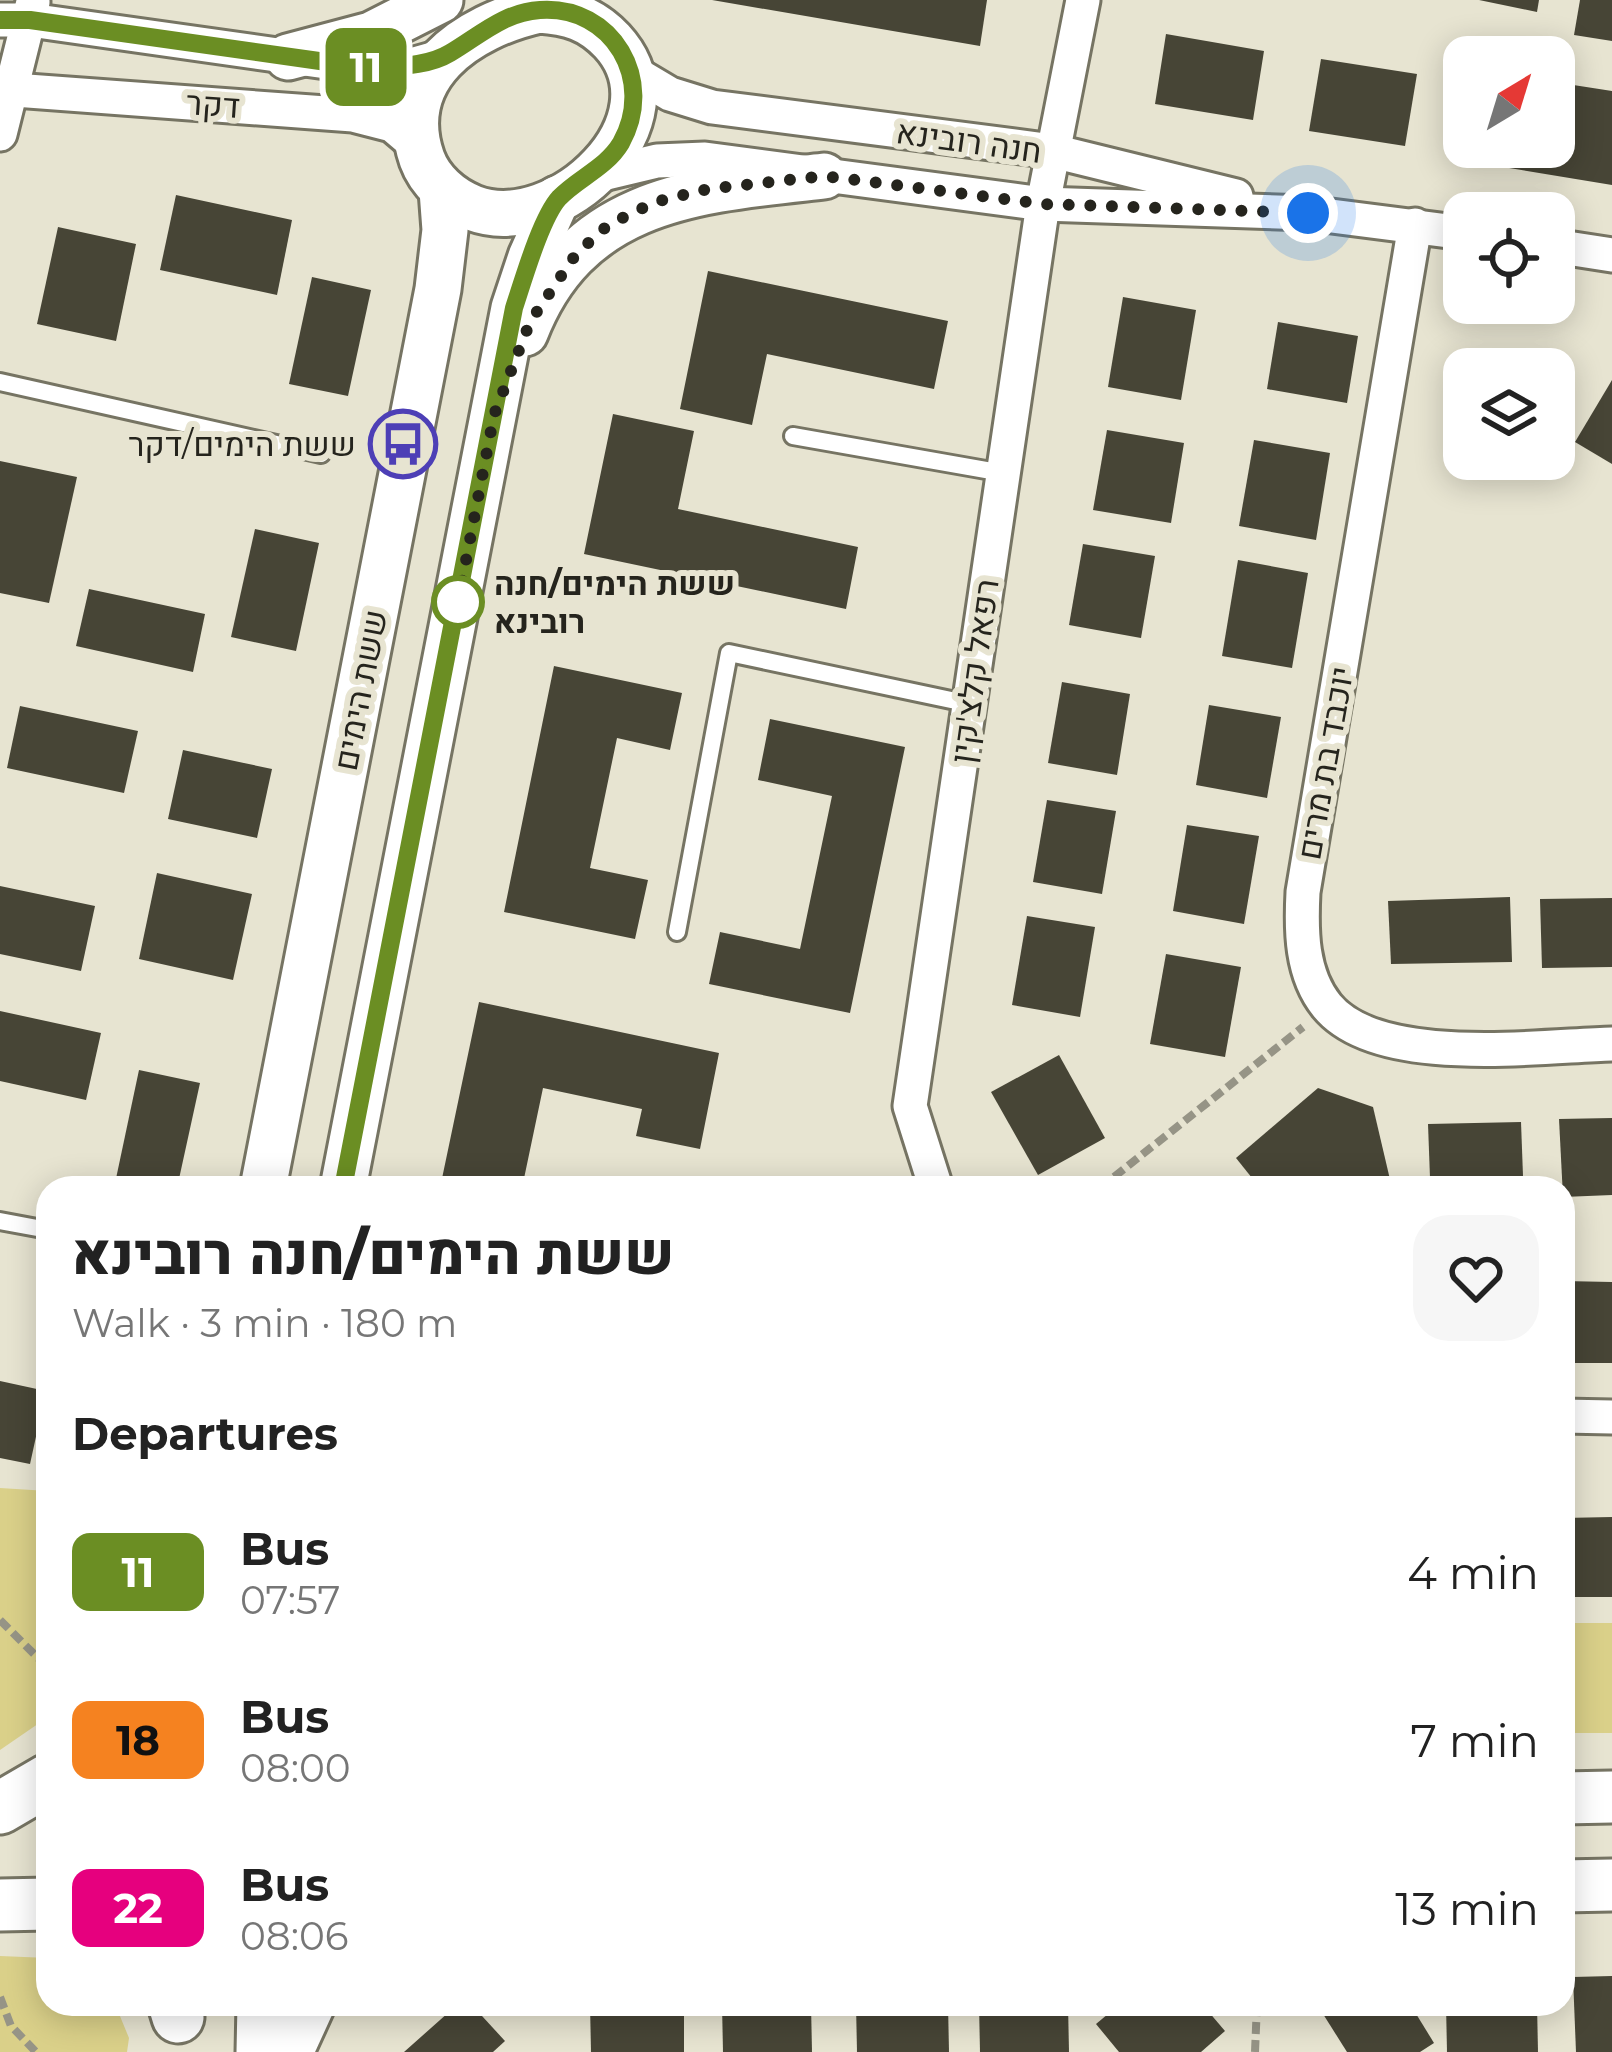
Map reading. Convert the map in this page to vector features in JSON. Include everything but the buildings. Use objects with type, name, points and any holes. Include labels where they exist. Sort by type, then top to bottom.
[{"type":"main road","points":[[288,57],[371,34],[440,0]]},
{"type":"main road","points":[[604,0],[626,60],[635,92],[632,118],[619,146],[571,189],[532,210],[473,208],[442,190],[426,170],[413,136],[415,106],[427,78],[478,28],[539,10],[570,13],[598,26],[626,60]]},
{"type":"main road","points":[[494,415],[530,322],[576,254],[608,225],[655,202],[708,189],[824,176]]},
{"type":"main road","points":[[345,1176],[514,308],[531,257],[571,189]]},
{"type":"main road","name":"ששת הימים","points":[[265,1176],[438,289],[445,230],[442,190]]},
{"type":"main road","points":[[0,1813],[36,1788]]},
{"type":"main road","points":[[1575,1798],[1612,1797]]},
{"type":"main road","points":[[0,1813],[36,1815]]},
{"type":"main road","points":[[1575,1886],[1612,1885]]},
{"type":"main road","points":[[260,2016],[260,2052]]},
{"type":"main road","points":[[287,2052],[304,2016]]},
{"type":"street","name":"רפאל קלצ'קין","points":[[932,1176],[910,1106],[1043,204],[1083,0]]},
{"type":"street","name":"דקר","points":[[21,13],[369,68],[415,64],[478,28]]},
{"type":"street","points":[[0,134],[21,13]]},
{"type":"street","name":"חנה רובינא","points":[[626,60],[670,94],[712,106],[1053,152],[1308,213]]},
{"type":"street","name":"דקר","points":[[6,89],[352,115],[392,125],[418,147]]},
{"type":"street","name":"חנה רובינא","points":[[571,189],[621,167],[705,159],[1043,204],[1308,213],[1443,230]]},
{"type":"street","name":"יוכבד בת מרים","points":[[1328,1007],[1309,973],[1301,933],[1303,892],[1415,225]]},
{"type":"street","points":[[1575,249],[1612,255]]},
{"type":"street","points":[[1328,1007],[1365,1033],[1401,1045],[1612,1044]]},
{"type":"street","points":[[1575,1416],[1612,1417]]},
{"type":"lane","points":[[0,382],[321,454]]},
{"type":"lane","points":[[793,436],[1003,473]]},
{"type":"lane","points":[[676,932],[729,653],[970,704]]},
{"type":"lane","points":[[0,1221],[36,1228]]},
{"type":"path","points":[[1115,1176],[1328,1007]]},
{"type":"path","points":[[0,1620],[36,1656]]},
{"type":"path","points":[[0,1997],[11,2026],[35,2052]]},
{"type":"path","points":[[1255,2052],[1256,2016]]},
{"type":"shaded area","points":[[0,1488],[36,1490],[36,1725],[0,1750]]},
{"type":"shaded area","points":[[1575,1623],[1612,1623],[1612,1733],[1575,1733]]},
{"type":"shaded area","points":[[0,1956],[36,1958],[36,2016],[120,2016],[129,2038],[127,2052],[0,2052]]},
{"type":"bus line","name":"11","points":[[0,20],[30,20],[369,68],[447,56],[482,29],[539,10],[570,13],[598,26],[633,72],[632,118],[619,146],[557,200],[514,308],[345,1176]]},
{"type":"place","name":"ששת הימים/דקר","points":[[403,444]]},
{"type":"place","name":"ששת הימים/חנה רובינא","points":[[458,602]]},
{"type":"route","points":[[458,602],[494,415],[530,322],[576,254],[608,225],[655,202],[708,189],[824,176],[1043,204],[1308,213]]}]
